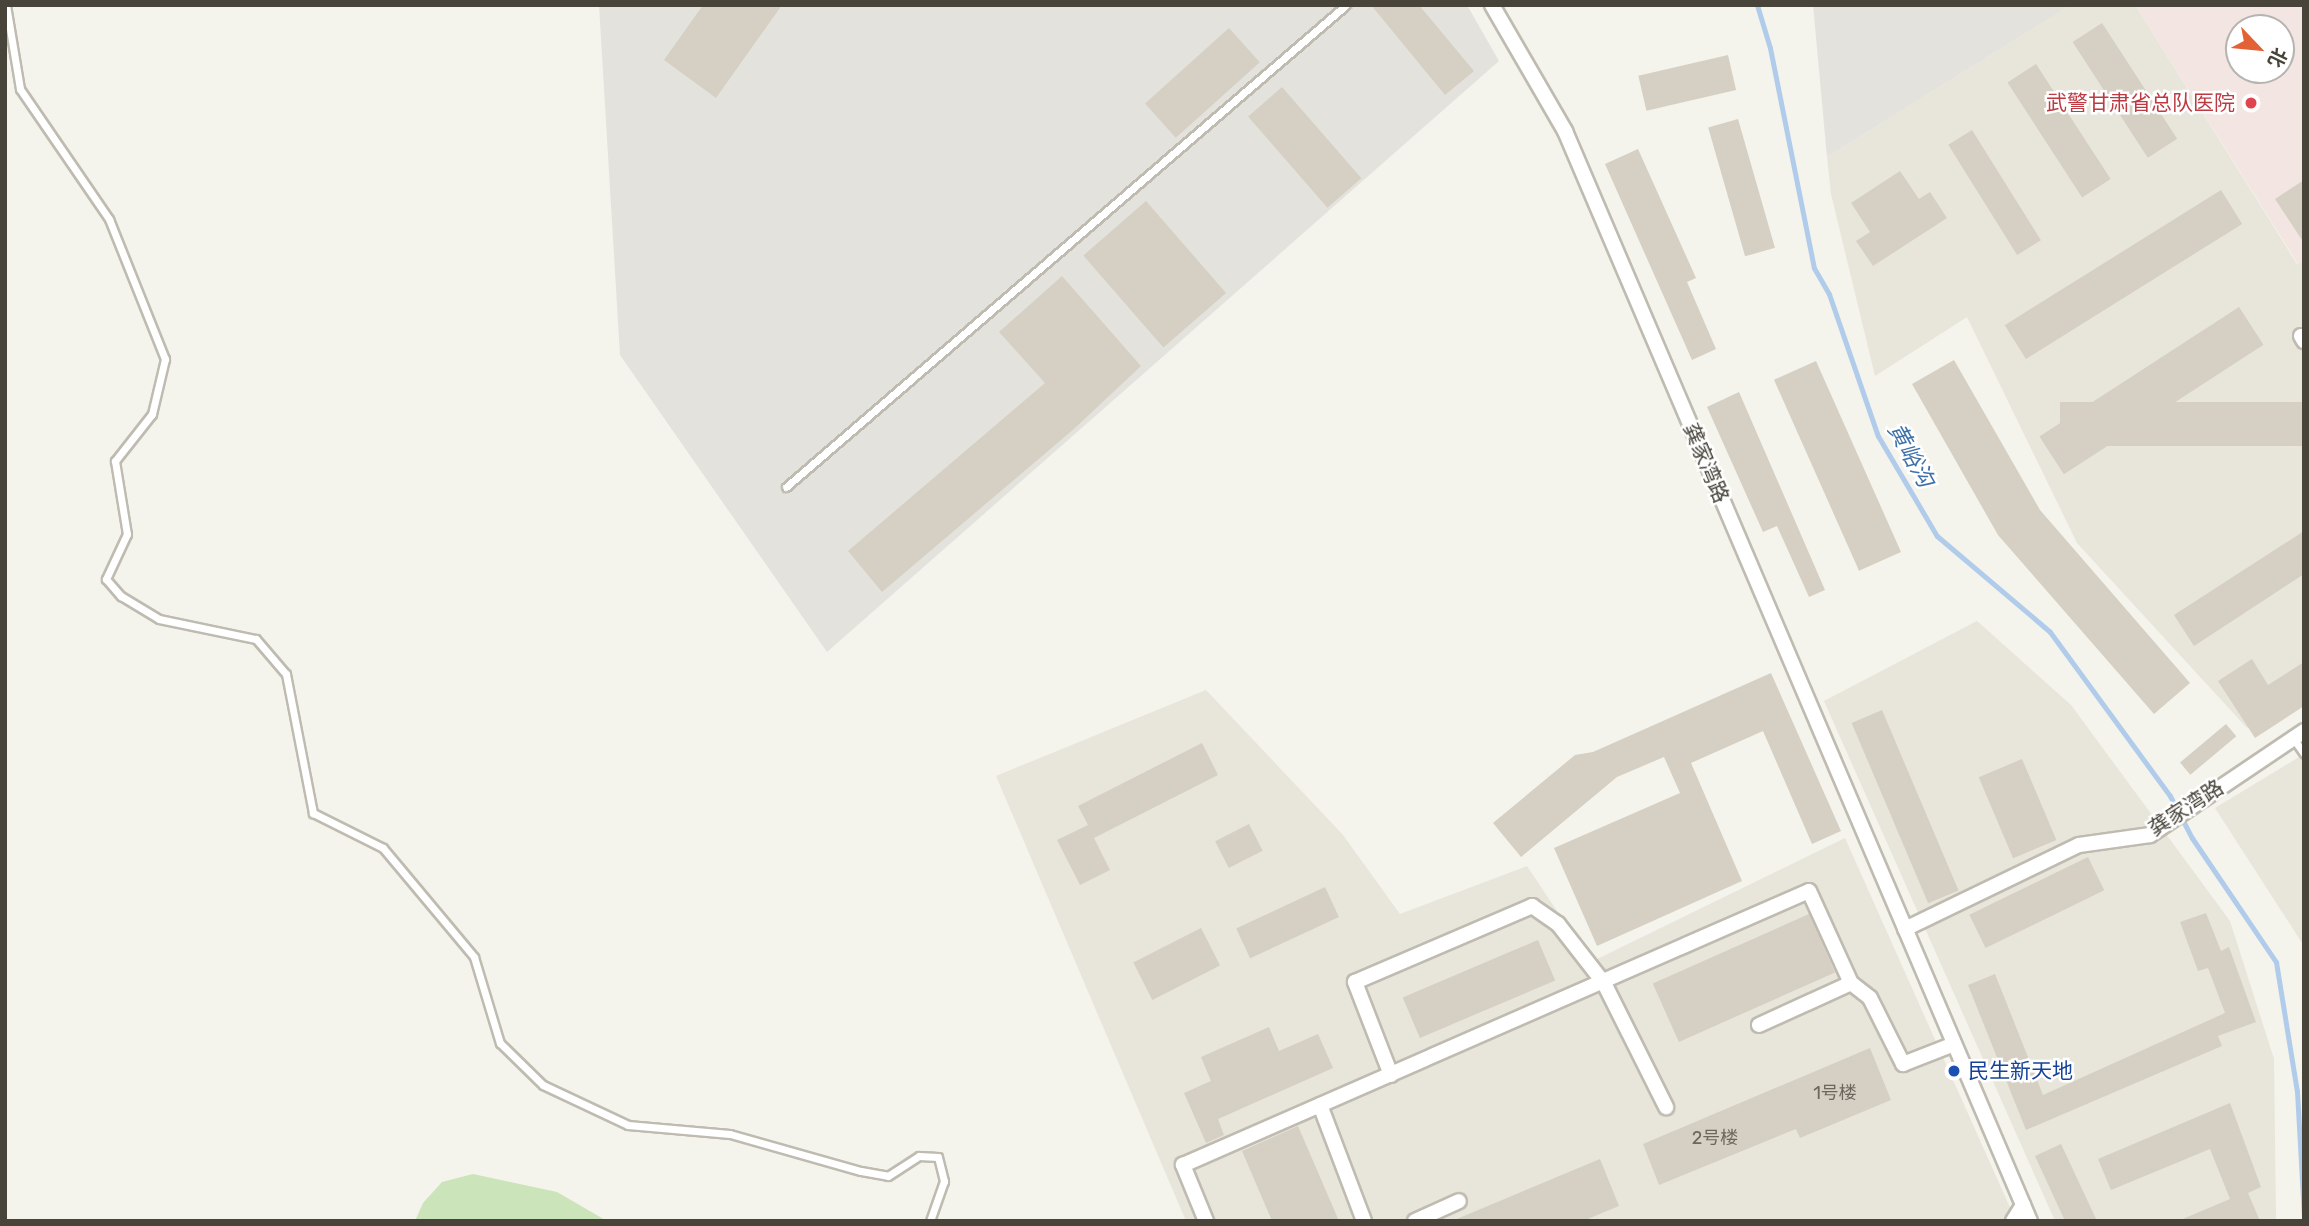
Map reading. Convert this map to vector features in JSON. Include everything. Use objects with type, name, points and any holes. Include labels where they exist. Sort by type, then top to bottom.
[{"type":"street","name":"龚家湾路","points":[[1492,5],[1569,140],[2030,1221]]},
{"type":"street","name":"龚家湾路","points":[[1905,929],[2079,845],[2150,835],[2195,807],[2298,734]]},
{"type":"street","points":[[1206,1221],[1183,1165],[1809,891],[1851,983],[1870,998],[1903,1064],[1954,1044]]},
{"type":"street","points":[[1391,1075],[1355,982],[1532,906],[1558,925],[1604,982],[1666,1107]]},
{"type":"street","points":[[1759,1025],[1851,983]]},
{"type":"street","points":[[1320,1105],[1364,1221]]},
{"type":"street","points":[[1415,1221],[1433,1217],[1459,1201]]},
{"type":"street","points":[[2013,1221],[2023,1205]]},
{"type":"lane","points":[[6,5],[20,89],[109,219],[165,359],[152,414],[115,461],[127,534],[106,579],[121,596],[159,619],[256,639],[286,674],[313,813],[383,848],[474,957],[500,1043],[542,1085],[628,1125],[730,1133],[861,1171],[888,1176],[919,1156],[938,1157],[944,1181],[930,1221]]},
{"type":"lane","points":[[786,487],[1346,5]]},
{"type":"lane","points":[[2298,734],[2304,754]]},
{"type":"shaded area","points":[[599,5],[1467,5],[1499,61],[827,652],[620,355]]},
{"type":"shaded area","points":[[1813,5],[2071,5],[1827,157]]},
{"type":"shaded area","points":[[2071,5],[2135,5],[2297,264],[2304,260],[2304,692],[2247,728],[2077,543],[1967,317],[1875,376],[1831,194],[1827,157]]},
{"type":"shaded area","name":"武警甘肃省总队医院","points":[[2135,5],[2304,5],[2304,260],[2298,264]]},
{"type":"shaded area","points":[[1977,621],[2071,705],[2230,921],[2274,1059],[2276,1221],[2055,1221],[1824,701]]},
{"type":"shaded area","name":"民生新天地","points":[[1206,690],[1343,835],[1400,914],[1527,866],[1591,962],[1845,838],[2016,1221],[1186,1221],[996,776]]},
{"type":"shaded area","points":[[2304,754],[2304,946],[2215,808]]},
{"type":"green space","points":[[473,1174],[557,1192],[607,1221],[415,1221],[423,1203],[442,1182]]},
{"type":"building","points":[[703,5],[782,5],[716,98],[664,60]]},
{"type":"building","points":[[1371,5],[1419,5],[1474,71],[1445,95]]},
{"type":"building","points":[[2102,23],[2177,139],[2148,158],[2073,42]]},
{"type":"building","points":[[1229,28],[1260,62],[1176,138],[1145,104]]},
{"type":"building","points":[[1728,55],[1736,90],[1646,111],[1638,76]]},
{"type":"building","points":[[2036,64],[2111,179],[2082,197],[2007,83]]},
{"type":"building","points":[[1282,87],[1361,178],[1327,208],[1248,117]]},
{"type":"building","points":[[1738,119],[1775,248],[1745,256],[1708,128]]},
{"type":"building","points":[[1972,130],[2041,240],[2017,255],[1948,145]]},
{"type":"building","points":[[1638,149],[1696,278],[1687,282],[1716,349],[1692,360],[1605,164]]},
{"type":"building","points":[[1900,171],[1919,199],[1930,192],[1947,218],[1873,266],[1856,241],[1870,232],[1851,203]]},
{"type":"building","points":[[2304,180],[2304,243],[2275,199]]},
{"type":"building","points":[[2221,190],[2242,224],[2026,359],[2005,325]]},
{"type":"building","points":[[1146,201],[1226,293],[1163,348],[1083,255]]},
{"type":"building","points":[[1062,276],[1141,366],[1075,428],[882,592],[848,551],[1045,383],[999,332]]},
{"type":"building","points":[[2239,307],[2264,345],[2064,474],[2039,437]]},
{"type":"building","points":[[1954,360],[2040,510],[2190,683],[2154,714],[1998,535],[1912,384]]},
{"type":"building","points":[[1816,361],[1901,552],[1859,571],[1774,380]]},
{"type":"building","points":[[1739,392],[1825,590],[1809,597],[1777,526],[1763,532],[1707,407]]},
{"type":"building","points":[[2060,402],[2304,402],[2304,446],[2060,446]]},
{"type":"building","points":[[2304,531],[2304,574],[2194,646],[2174,615]]},
{"type":"building","points":[[2252,659],[2268,685],[2304,662],[2304,706],[2255,738],[2218,681]]},
{"type":"building","points":[[1771,673],[1841,831],[1812,844],[1763,731],[1691,763],[1742,881],[1597,946],[1554,848],[1680,793],[1664,757],[1617,777],[1521,857],[1493,823],[1575,755],[1593,752]]},
{"type":"building","points":[[1882,710],[1959,890],[1928,903],[1852,723]]},
{"type":"building","points":[[2226,724],[2236,736],[2190,775],[2180,763]]},
{"type":"building","points":[[1202,743],[1218,775],[1094,838],[1110,870],[1080,885],[1057,840],[1088,825],[1078,806]]},
{"type":"building","points":[[2022,759],[2056,840],[2013,858],[1979,777]]},
{"type":"building","points":[[1249,824],[1263,851],[1229,868],[1215,841]]},
{"type":"building","points":[[2088,857],[2104,890],[1986,948],[1969,915]]},
{"type":"building","points":[[1325,887],[1339,917],[1250,958],[1236,928]]},
{"type":"building","points":[[2206,913],[2221,951],[2229,947],[2256,1022],[2218,1036],[2222,1046],[2026,1130],[1968,985],[1995,974],[2043,1095],[2225,1013],[2208,968],[2198,971],[2180,922]]},
{"type":"building","points":[[1809,914],[1835,972],[1679,1042],[1653,984]]},
{"type":"building","points":[[1201,928],[1220,965],[1152,1000],[1133,963]]},
{"type":"building","points":[[1538,940],[1555,981],[1420,1038],[1403,997]]},
{"type":"building","points":[[1269,1027],[1279,1051],[1318,1034],[1333,1068],[1218,1119],[1224,1135],[1206,1143],[1184,1093],[1211,1081],[1201,1057]]},
{"type":"building","points":[[1870,1048],[1891,1100],[1800,1138],[1796,1129],[1659,1185],[1643,1144]]},
{"type":"building","points":[[2230,1103],[2261,1187],[2248,1193],[2260,1221],[2178,1221],[2230,1199],[2210,1149],[2111,1190],[2098,1159]]},
{"type":"building","points":[[1298,1126],[1339,1221],[1272,1221],[1242,1151]]},
{"type":"building","points":[[2061,1144],[2097,1221],[2065,1221],[2035,1156]]},
{"type":"building","points":[[1600,1159],[1619,1206],[1583,1221],[1452,1221]]},
{"type":"waterway","name":"黄峪沟","points":[[1757,5],[1770,48],[1814,268],[1829,294],[1878,436],[1937,536],[2050,632],[2170,796],[2192,838],[2276,962],[2297,1091],[2304,1217]]},
{"type":"place","name":"武警甘肃省总队医院","points":[[2251,103]]},
{"type":"place","name":"民生新天地","points":[[1954,1071]]}]
